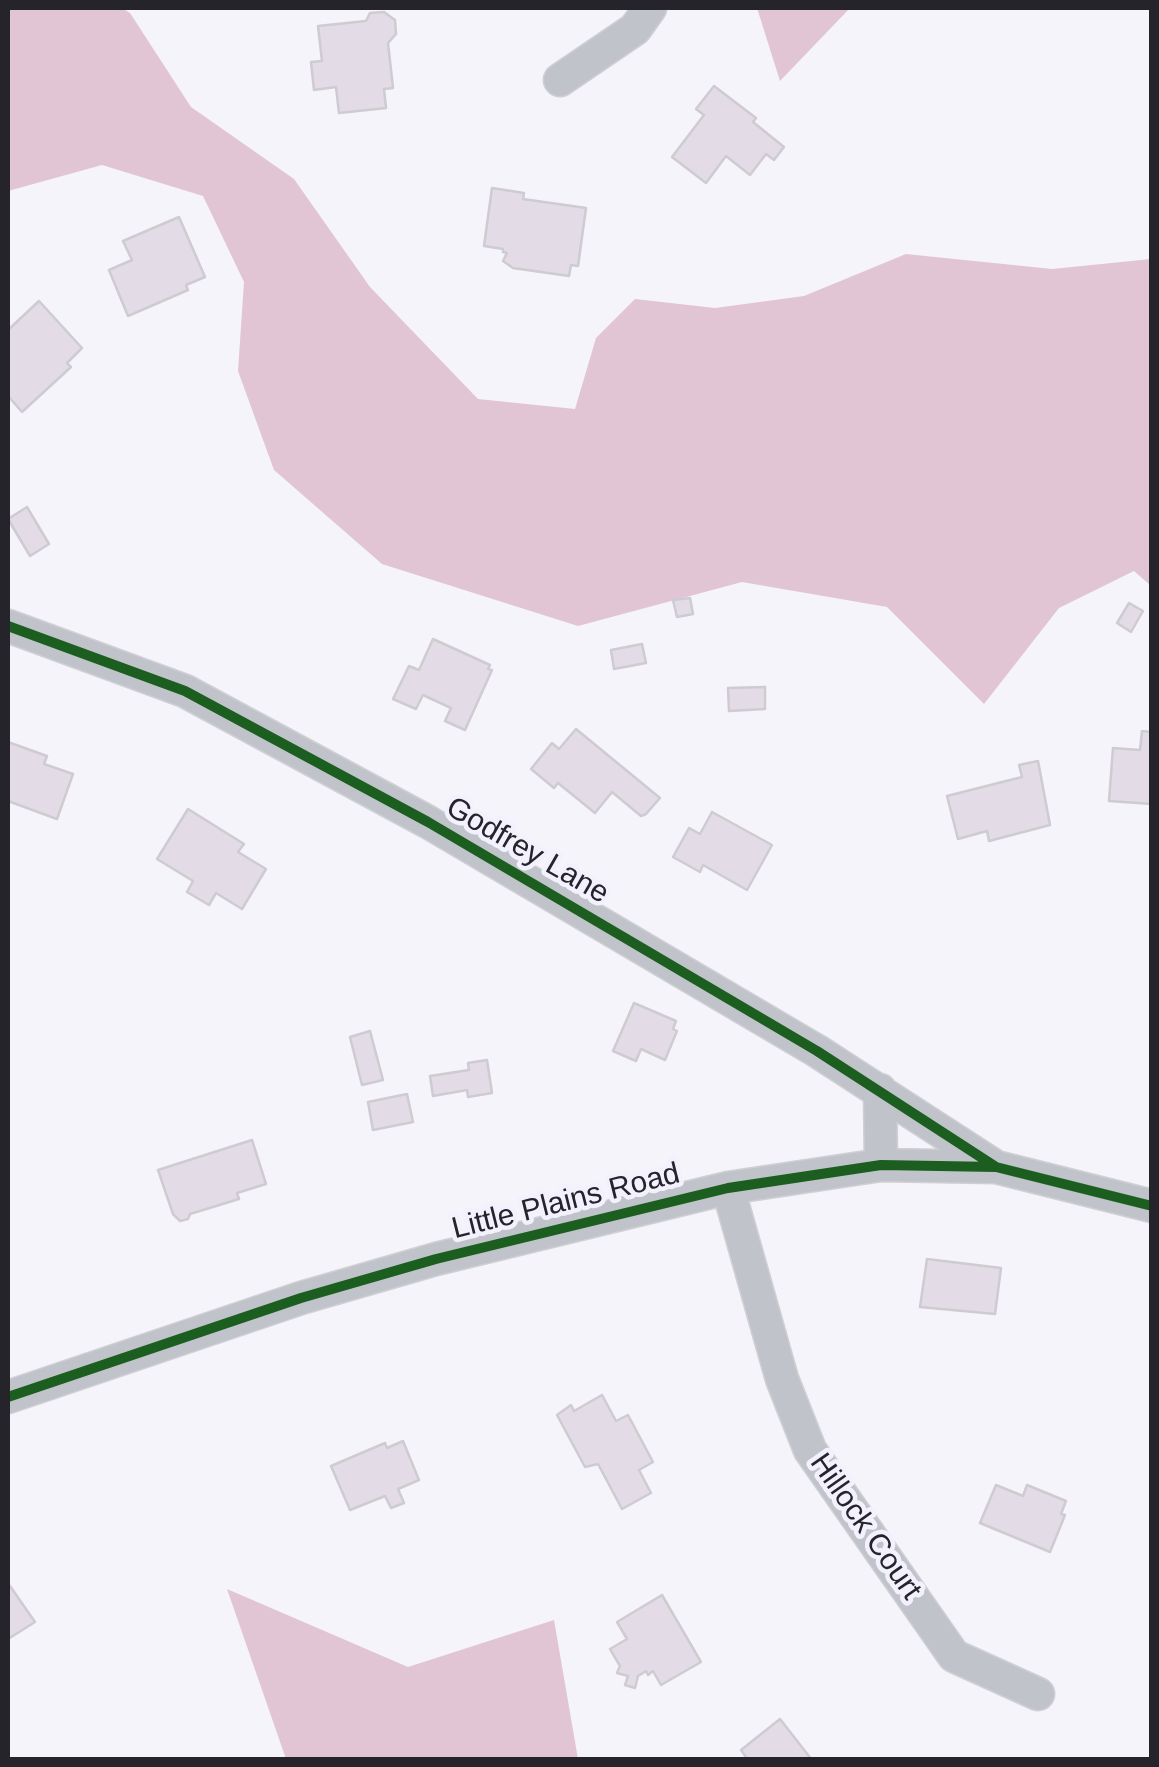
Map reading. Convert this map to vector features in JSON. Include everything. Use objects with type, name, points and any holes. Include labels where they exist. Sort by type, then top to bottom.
[{"type":"street","points":[[560,80],[635,29],[650,8]]},
{"type":"street","name":"Godfrey Lane","points":[[8,626],[186,691],[428,822],[880,1090],[996,1166]]},
{"type":"street","points":[[880,1090],[881,1165]]},
{"type":"street","name":"Little Plains Road","points":[[8,1397],[301,1298],[436,1259],[728,1188],[881,1165],[996,1166],[1152,1206]]},
{"type":"street","name":"Hillock Court","points":[[728,1188],[782,1380],[810,1450],[954,1656],[1038,1694]]},
{"type":"shaded area","points":[[8,8],[122,8],[130,13],[191,107],[294,179],[370,287],[478,399],[575,409],[596,338],[635,299],[715,308],[804,296],[906,254],[1052,269],[1151,259],[1151,586],[1134,571],[1059,608],[984,704],[887,607],[742,582],[578,626],[382,564],[274,470],[238,371],[244,282],[203,196],[102,165],[8,191]]},
{"type":"shaded area","points":[[757,8],[850,8],[780,81]]},
{"type":"shaded area","points":[[227,1589],[408,1667],[554,1620],[578,1759],[286,1759]]},
{"type":"building","points":[[384,12],[395,20],[396,34],[388,43],[393,88],[384,89],[386,108],[339,113],[336,87],[314,90],[311,62],[322,61],[318,26],[366,21],[370,13]]},
{"type":"building","points":[[714,86],[756,118],[753,122],[784,147],[774,160],[766,154],[750,175],[726,156],[706,183],[672,157],[704,115],[696,109]]},
{"type":"building","points":[[492,188],[524,193],[523,199],[586,208],[578,266],[571,265],[569,276],[513,268],[503,261],[507,253],[503,249],[484,246]]},
{"type":"building","points":[[179,217],[205,277],[186,285],[188,290],[128,316],[109,270],[132,260],[123,241]]},
{"type":"building","points":[[39,301],[82,348],[67,363],[71,367],[22,412],[8,396],[8,330]]},
{"type":"building","points":[[27,507],[49,544],[30,556],[8,519]]},
{"type":"building","points":[[690,598],[693,614],[677,617],[673,600]]},
{"type":"building","points":[[1129,603],[1143,611],[1131,632],[1117,623]]},
{"type":"building","points":[[433,639],[490,665],[488,669],[492,670],[465,730],[445,721],[451,708],[423,695],[416,709],[393,699],[409,666],[419,670]]},
{"type":"building","points":[[642,644],[646,663],[614,669],[611,650]]},
{"type":"building","points":[[765,687],[765,709],[729,711],[728,688]]},
{"type":"building","points":[[576,729],[660,798],[646,814],[641,816],[612,792],[595,813],[558,783],[554,788],[531,769],[552,743],[559,749]]},
{"type":"building","points":[[1142,731],[1152,732],[1152,804],[1109,801],[1113,748],[1140,750]]},
{"type":"building","points":[[8,742],[47,756],[44,764],[73,774],[57,819],[8,801]]},
{"type":"building","points":[[1038,761],[1050,825],[989,841],[987,831],[958,839],[947,796],[1022,777],[1019,765]]},
{"type":"building","points":[[188,809],[244,844],[238,852],[266,869],[242,909],[216,893],[209,905],[187,892],[193,881],[157,859]]},
{"type":"building","points":[[712,812],[772,845],[747,890],[703,865],[700,872],[673,857],[689,828],[700,834]]},
{"type":"building","points":[[634,1003],[676,1021],[673,1029],[677,1031],[665,1060],[641,1049],[636,1061],[613,1051]]},
{"type":"building","points":[[370,1031],[383,1080],[362,1085],[350,1037]]},
{"type":"building","points":[[487,1060],[492,1093],[468,1097],[467,1090],[433,1096],[430,1076],[469,1070],[468,1063]]},
{"type":"building","points":[[407,1094],[413,1122],[373,1130],[368,1102]]},
{"type":"building","points":[[252,1140],[266,1184],[237,1193],[239,1199],[190,1214],[180,1221],[173,1214],[158,1170]]},
{"type":"building","points":[[927,1259],[1001,1268],[995,1314],[920,1307]]},
{"type":"building","points":[[602,1395],[616,1421],[628,1415],[653,1462],[639,1470],[651,1493],[622,1509],[598,1464],[585,1467],[557,1415],[571,1405],[574,1411]]},
{"type":"building","points":[[403,1441],[419,1480],[398,1489],[404,1503],[391,1508],[385,1496],[350,1510],[331,1466],[385,1443],[387,1448]]},
{"type":"building","points":[[996,1485],[1023,1496],[1027,1485],[1066,1501],[1061,1514],[1065,1515],[1050,1552],[980,1523]]},
{"type":"building","points":[[8,1587],[35,1622],[8,1639]]},
{"type":"building","points":[[662,1595],[701,1662],[661,1685],[653,1671],[648,1675],[646,1671],[638,1676],[635,1688],[625,1685],[628,1676],[617,1673],[620,1666],[610,1649],[627,1639],[617,1622]]},
{"type":"building","points":[[780,1719],[812,1760],[748,1760],[741,1750]]},
{"type":"cycle path","points":[[8,626],[185,691],[428,822],[817,1051],[996,1167]]},
{"type":"cycle path","points":[[8,1397],[301,1298],[436,1259],[728,1188],[881,1165],[996,1167],[1152,1206]]}]
